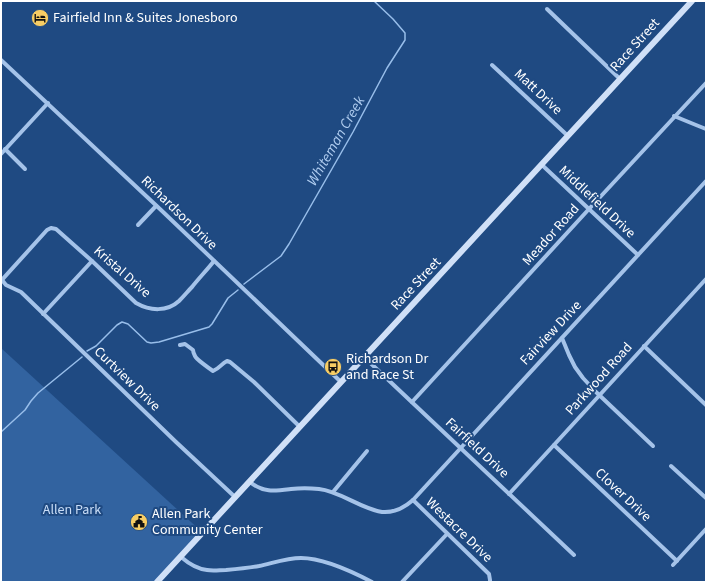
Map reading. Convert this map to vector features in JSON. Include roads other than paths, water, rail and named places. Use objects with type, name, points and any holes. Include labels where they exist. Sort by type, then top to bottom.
[{"type":"street","name":"Race Street","points":[[157,582],[692,1]]},
{"type":"street","points":[[546,9],[620,79]]},
{"type":"street","name":"Richardson Drive","points":[[1,60],[341,382]]},
{"type":"street","name":"Matt Drive","points":[[492,65],[568,136]]},
{"type":"street","name":"Meador Road","points":[[412,402],[706,83]]},
{"type":"street","points":[[1,154],[48,103]]},
{"type":"street","points":[[674,116],[706,129]]},
{"type":"street","points":[[5,150],[25,168]]},
{"type":"street","name":"Middlefield Drive","points":[[542,165],[638,255]]},
{"type":"street","name":"Fairview Drive","points":[[413,500],[706,181]]},
{"type":"street","points":[[138,225],[156,206]]},
{"type":"street","name":"Kristal Drive","points":[[1,281],[47,230],[51,228],[56,229],[136,303],[147,308],[159,309],[169,307],[179,301],[214,261]]},
{"type":"street","points":[[43,314],[92,261]]},
{"type":"street","name":"Parkwood Road","points":[[509,494],[706,279]]},
{"type":"street","name":"Curtview Drive","points":[[1,281],[20,292],[235,497]]},
{"type":"street","points":[[562,338],[575,367],[583,378],[653,446]]},
{"type":"street","points":[[180,345],[185,344],[193,350],[196,358],[213,371],[218,369],[224,362],[230,362],[254,382],[300,427]]},
{"type":"street","points":[[644,346],[706,405]]},
{"type":"street","name":"Fairfield Drive","points":[[364,357],[574,555]]},
{"type":"street","name":"Clover Drive","points":[[554,445],[677,561]]},
{"type":"street","points":[[333,492],[367,451]]},
{"type":"street","points":[[671,466],[706,498]]},
{"type":"street","name":"Westacre Drive","points":[[250,482],[259,488],[267,490],[277,491],[301,488],[319,489],[333,492],[382,512],[389,512],[402,508],[413,500],[489,574],[490,581]]},
{"type":"street","points":[[673,565],[706,529]]},
{"type":"street","points":[[402,582],[447,534]]},
{"type":"street","points":[[181,556],[197,568],[207,570],[245,568],[288,559],[309,558],[324,561],[372,582]]},
{"type":"waterway","name":"Whiteman Creek","points":[[244,284],[281,256],[289,244],[353,132],[387,68],[405,40],[405,33],[374,1]]},
{"type":"waterway","name":"Whiteman Creek","points":[[87,351],[96,346],[122,322],[128,324],[147,342],[151,343],[209,327],[228,298],[238,290]]},
{"type":"waterway","name":"Whiteman Creek","points":[[1,432],[25,410],[38,393],[82,357]]},
{"type":"place","name":"Fairfield Inn & Suites Jonesboro","points":[[40,18]]},
{"type":"place","name":"Richardson Dr and Race St","points":[[333,367]]},
{"type":"place","name":"Allen Park Community Center","points":[[139,522]]},
{"type":"park label","name":"Allen Park","points":[[72,510]]}]
